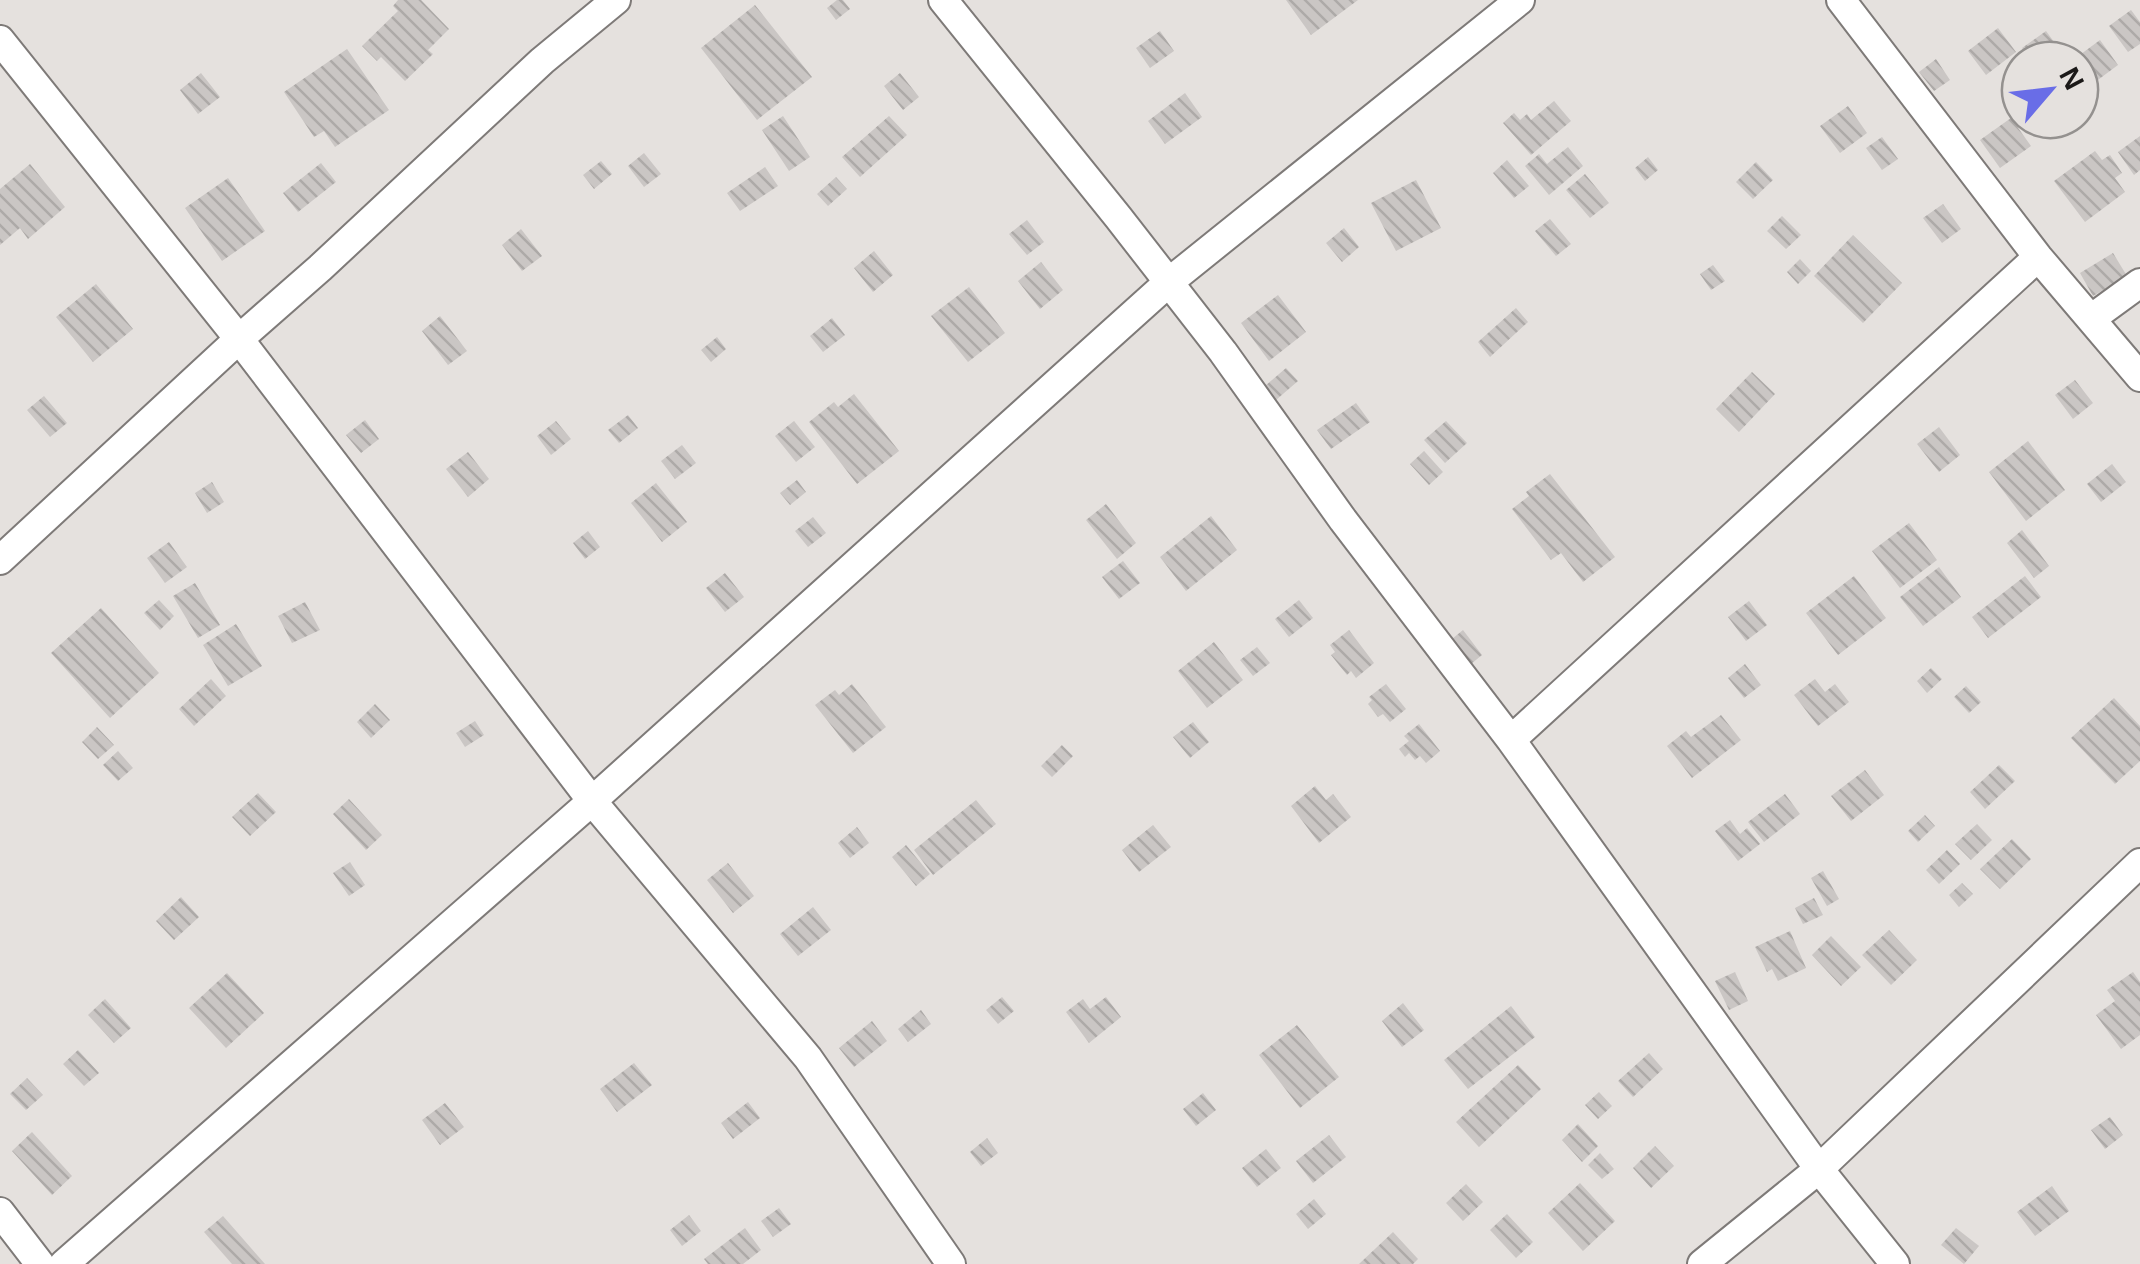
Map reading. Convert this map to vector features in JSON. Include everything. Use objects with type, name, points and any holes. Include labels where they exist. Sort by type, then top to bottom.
[{"type":"street","points":[[0,560],[542,61],[616,0]]},
{"type":"street","points":[[943,0],[1223,352],[1343,520],[1510,740],[1819,1169],[1895,1264]]},
{"type":"street","points":[[64,1264],[592,801],[1169,282],[1520,0]]},
{"type":"street","points":[[1842,0],[2038,257],[2140,376]]},
{"type":"street","points":[[0,40],[239,339],[592,801],[808,1058],[951,1264]]},
{"type":"street","points":[[1510,740],[2038,257]]},
{"type":"street","points":[[2092,318],[2140,284]]},
{"type":"street","points":[[1702,1264],[1819,1169],[2140,863]]},
{"type":"street","points":[[0,1212],[40,1264]]},
{"type":"building","points":[[398,0],[421,0],[449,29],[428,50],[433,54],[405,81],[381,57],[377,61],[362,46],[398,11],[393,6]]},
{"type":"building","points":[[843,0],[850,9],[836,20],[827,8]]},
{"type":"building","points":[[1286,0],[1358,0],[1311,35]]},
{"type":"building","points":[[755,5],[812,77],[757,120],[701,48]]},
{"type":"building","points":[[2131,10],[2140,22],[2140,44],[2128,52],[2109,26]]},
{"type":"building","points":[[1998,28],[2007,40],[2000,40],[2000,64],[1986,75],[1968,51]]},
{"type":"building","points":[[1160,31],[1174,51],[1150,68],[1136,48]]},
{"type":"building","points":[[2046,31],[2053,40],[2033,40]]},
{"type":"building","points":[[2100,40],[2118,65],[2100,78]]},
{"type":"building","points":[[347,49],[389,110],[335,147],[324,131],[314,137],[284,92]]},
{"type":"building","points":[[1936,59],[1950,80],[1934,91],[1919,72]]},
{"type":"building","points":[[201,73],[220,97],[198,114],[180,90]]},
{"type":"building","points":[[900,73],[919,97],[903,110],[884,86]]},
{"type":"building","points":[[1185,93],[1202,117],[1165,144],[1148,121]]},
{"type":"building","points":[[1554,101],[1571,121],[1531,155],[1503,123],[1514,113],[1520,120],[1527,114],[1531,120]]},
{"type":"building","points":[[1848,106],[1867,133],[1840,153],[1820,126]]},
{"type":"building","points":[[783,116],[810,157],[789,171],[762,130]]},
{"type":"building","points":[[889,116],[907,135],[860,177],[842,157]]},
{"type":"building","points":[[2000,126],[2000,140],[2027,140],[2031,146],[2000,168],[1980,140]]},
{"type":"building","points":[[2140,136],[2140,170],[2134,175],[2118,152]]},
{"type":"building","points":[[1882,137],[1898,159],[1882,170],[1866,148]]},
{"type":"building","points":[[1568,147],[1583,166],[1549,195],[1525,166],[1539,154],[1547,164]]},
{"type":"building","points":[[2095,151],[2102,160],[2110,155],[2122,173],[2115,178],[2125,192],[2085,222],[2054,181]]},
{"type":"building","points":[[644,153],[661,174],[644,187],[628,166]]},
{"type":"building","points":[[1648,157],[1658,170],[1645,181],[1635,168]]},
{"type":"building","points":[[1507,160],[1529,186],[1514,198],[1493,173]]},
{"type":"building","points":[[601,161],[612,174],[594,189],[583,175]]},
{"type":"building","points":[[1756,162],[1773,180],[1753,199],[1736,182]]},
{"type":"building","points":[[321,163],[336,182],[298,212],[283,193]]},
{"type":"building","points":[[30,164],[65,207],[28,239],[20,228],[0,245],[0,189]]},
{"type":"building","points":[[765,167],[778,186],[740,211],[727,193]]},
{"type":"building","points":[[1585,174],[1609,203],[1590,218],[1566,190]]},
{"type":"building","points":[[836,177],[847,189],[828,206],[817,194]]},
{"type":"building","points":[[228,178],[265,231],[222,261],[185,208]]},
{"type":"building","points":[[1416,180],[1441,228],[1396,251],[1371,203]]},
{"type":"building","points":[[1943,204],[1961,229],[1942,243],[1923,218]]},
{"type":"building","points":[[1782,216],[1801,235],[1786,249],[1767,231]]},
{"type":"building","points":[[1550,219],[1571,244],[1556,256],[1535,231]]},
{"type":"building","points":[[1027,220],[1044,242],[1027,255],[1009,234]]},
{"type":"building","points":[[1344,228],[1359,247],[1342,262],[1326,243]]},
{"type":"building","points":[[521,229],[542,256],[522,271],[502,245]]},
{"type":"building","points":[[1853,235],[1902,283],[1863,323],[1814,276]]},
{"type":"building","points":[[874,251],[893,275],[873,292],[854,268]]},
{"type":"building","points":[[2113,253],[2127,276],[2093,296],[2080,273]]},
{"type":"building","points":[[1800,259],[1811,271],[1798,284],[1787,272]]},
{"type":"building","points":[[1041,262],[1063,290],[1040,309],[1018,281]]},
{"type":"building","points":[[1713,265],[1725,281],[1711,290],[1700,274]]},
{"type":"building","points":[[96,284],[133,329],[93,362],[56,317]]},
{"type":"building","points":[[969,287],[1005,333],[968,362],[931,316]]},
{"type":"building","points":[[1278,295],[1306,332],[1269,361],[1241,323]]},
{"type":"building","points":[[1516,308],[1528,322],[1490,357],[1478,342]]},
{"type":"building","points":[[440,316],[467,351],[448,365],[422,331]]},
{"type":"building","points":[[832,318],[845,335],[823,352],[810,336]]},
{"type":"building","points":[[717,337],[726,349],[711,362],[701,350]]},
{"type":"building","points":[[1286,368],[1298,381],[1276,400],[1265,386]]},
{"type":"building","points":[[1752,372],[1775,394],[1739,432],[1716,409]]},
{"type":"building","points":[[2075,380],[2093,403],[2073,419],[2055,395]]},
{"type":"building","points":[[854,394],[899,451],[857,484],[809,422],[834,402],[838,407]]},
{"type":"building","points":[[44,396],[67,423],[50,437],[27,410]]},
{"type":"building","points":[[1356,403],[1370,422],[1331,449],[1317,430]]},
{"type":"building","points":[[628,415],[638,428],[619,443],[608,430]]},
{"type":"building","points":[[365,420],[379,439],[361,453],[346,435]]},
{"type":"building","points":[[556,421],[571,439],[551,455],[537,436]]},
{"type":"building","points":[[794,421],[815,447],[796,462],[775,436]]},
{"type":"building","points":[[1446,421],[1467,443],[1445,463],[1424,440]]},
{"type":"building","points":[[1939,427],[1960,455],[1939,472],[1917,444]]},
{"type":"building","points":[[2028,441],[2065,490],[2026,521],[1989,472]]},
{"type":"building","points":[[682,445],[696,463],[675,479],[661,461]]},
{"type":"building","points":[[1424,451],[1443,472],[1429,485],[1410,464]]},
{"type":"building","points":[[468,452],[489,479],[468,497],[446,469]]},
{"type":"building","points":[[2112,464],[2126,482],[2101,502],[2087,484]]},
{"type":"building","points":[[1550,474],[1615,557],[1583,582],[1561,553],[1551,560],[1512,509],[1529,496],[1526,492]]},
{"type":"building","points":[[797,480],[806,492],[790,505],[780,493]]},
{"type":"building","points":[[212,482],[224,502],[207,513],[195,493]]},
{"type":"building","points":[[656,483],[687,522],[662,542],[631,503]]},
{"type":"building","points":[[1106,504],[1136,543],[1117,559],[1086,520]]},
{"type":"building","points":[[1211,516],[1237,550],[1186,591],[1160,557]]},
{"type":"building","points":[[813,517],[826,533],[808,547],[795,531]]},
{"type":"building","points":[[1909,523],[1937,560],[1900,588],[1872,551]]},
{"type":"building","points":[[2022,530],[2049,566],[2034,578],[2007,543]]},
{"type":"building","points":[[588,531],[600,547],[585,559],[573,543]]},
{"type":"building","points":[[169,542],[187,567],[165,583],[147,558]]},
{"type":"building","points":[[1123,561],[1140,583],[1119,599],[1102,577]]},
{"type":"building","points":[[1939,567],[1961,597],[1923,626],[1900,597]]},
{"type":"building","points":[[725,573],[744,597],[725,612],[706,588]]},
{"type":"building","points":[[1854,576],[1886,618],[1838,655],[1806,613]]},
{"type":"building","points":[[2025,576],[2041,597],[1988,638],[1972,617]]},
{"type":"building","points":[[195,583],[220,625],[198,638],[173,596]]},
{"type":"building","points":[[159,600],[174,616],[160,630],[144,613]]},
{"type":"building","points":[[1299,600],[1313,618],[1289,637],[1275,619]]},
{"type":"building","points":[[1749,601],[1767,625],[1746,641],[1728,617]]},
{"type":"building","points":[[305,602],[320,630],[292,643],[278,616]]},
{"type":"building","points":[[101,608],[159,673],[110,718],[51,653]]},
{"type":"building","points":[[236,624],[262,666],[228,686],[203,645]]},
{"type":"building","points":[[1349,630],[1374,663],[1356,678],[1351,671],[1347,675],[1331,655],[1335,652],[1330,645]]},
{"type":"building","points":[[1463,630],[1482,655],[1471,664],[1452,639]]},
{"type":"building","points":[[1214,642],[1243,680],[1207,708],[1178,671]]},
{"type":"building","points":[[1257,647],[1270,663],[1253,676],[1240,660]]},
{"type":"building","points":[[1745,664],[1761,685],[1744,698],[1728,678]]},
{"type":"building","points":[[1931,668],[1942,679],[1927,693],[1917,681]]},
{"type":"building","points":[[211,679],[226,696],[194,726],[179,709]]},
{"type":"building","points":[[1815,679],[1825,692],[1835,684],[1849,702],[1818,726],[1794,695]]},
{"type":"building","points":[[852,684],[886,727],[853,753],[815,705],[835,690],[839,695]]},
{"type":"building","points":[[1386,684],[1406,709],[1390,722],[1383,714],[1378,717],[1368,704],[1372,700],[1369,697]]},
{"type":"building","points":[[1966,686],[1981,702],[1969,713],[1954,697]]},
{"type":"building","points":[[2114,698],[2140,726],[2140,761],[2115,784],[2071,738]]},
{"type":"building","points":[[375,704],[390,720],[371,738],[357,722]]},
{"type":"building","points":[[1721,715],[1741,740],[1692,778],[1667,746],[1686,731],[1691,737]]},
{"type":"building","points":[[475,721],[484,735],[465,747],[456,733]]},
{"type":"building","points":[[1193,722],[1209,742],[1190,758],[1173,737]]},
{"type":"building","points":[[1419,724],[1440,751],[1426,763],[1420,756],[1415,760],[1409,753],[1405,757],[1399,749],[1409,741],[1404,736]]},
{"type":"building","points":[[97,727],[114,745],[98,759],[82,742]]},
{"type":"building","points":[[1062,745],[1073,756],[1052,777],[1041,766]]},
{"type":"building","points":[[118,751],[133,768],[118,781],[103,765]]},
{"type":"building","points":[[1999,765],[2015,781],[1985,809],[1970,792]]},
{"type":"building","points":[[1865,770],[1884,795],[1851,821],[1831,796]]},
{"type":"building","points":[[1315,786],[1326,800],[1333,794],[1351,817],[1319,843],[1291,806]]},
{"type":"building","points":[[258,793],[276,812],[250,836],[232,817]]},
{"type":"building","points":[[1785,794],[1800,814],[1764,842],[1748,822]]},
{"type":"building","points":[[349,799],[382,835],[366,850],[333,814]]},
{"type":"building","points":[[976,800],[996,824],[933,875],[914,850]]},
{"type":"building","points":[[1925,815],[1935,826],[1918,842],[1908,831]]},
{"type":"building","points":[[1730,820],[1740,834],[1747,828],[1760,844],[1738,861],[1715,831]]},
{"type":"building","points":[[1977,824],[1992,840],[1971,860],[1955,844]]},
{"type":"building","points":[[1153,825],[1171,847],[1139,872],[1122,850]]},
{"type":"building","points":[[857,827],[869,843],[850,858],[838,843]]},
{"type":"building","points":[[2012,839],[2031,859],[2000,889],[1980,869]]},
{"type":"building","points":[[906,845],[930,874],[916,886],[892,857]]},
{"type":"building","points":[[1947,850],[1960,864],[1939,884],[1926,870]]},
{"type":"building","points":[[350,862],[365,885],[349,896],[333,873]]},
{"type":"building","points":[[728,863],[754,896],[733,913],[707,880]]},
{"type":"building","points":[[1823,871],[1839,899],[1827,906],[1811,878]]},
{"type":"building","points":[[1962,883],[1973,894],[1959,907],[1949,895]]},
{"type":"building","points":[[181,897],[199,917],[174,940],[156,921]]},
{"type":"building","points":[[1814,898],[1823,915],[1803,924],[1795,908]]},
{"type":"building","points":[[813,907],[831,930],[798,956],[780,934]]},
{"type":"building","points":[[1889,930],[1917,960],[1891,985],[1862,955]]},
{"type":"building","points":[[1790,931],[1806,968],[1778,981],[1772,969],[1767,972],[1755,947]]},
{"type":"building","points":[[1831,936],[1861,967],[1841,986],[1812,955]]},
{"type":"building","points":[[1735,972],[1748,1001],[1729,1010],[1715,981]]},
{"type":"building","points":[[2133,972],[2140,982],[2140,1035],[2121,1049],[2096,1015],[2115,1001],[2107,990]]},
{"type":"building","points":[[227,973],[264,1013],[226,1048],[189,1008]]},
{"type":"building","points":[[1002,997],[1014,1011],[998,1024],[986,1010]]},
{"type":"building","points":[[1106,997],[1121,1017],[1089,1043],[1066,1012],[1083,999],[1090,1009]]},
{"type":"building","points":[[105,999],[131,1028],[114,1043],[88,1015]]},
{"type":"building","points":[[1403,1003],[1424,1030],[1402,1047],[1382,1021]]},
{"type":"building","points":[[1511,1006],[1535,1037],[1468,1089],[1444,1060]]},
{"type":"building","points":[[921,1010],[931,1024],[908,1042],[898,1029]]},
{"type":"building","points":[[872,1021],[887,1041],[854,1067],[839,1048]]},
{"type":"building","points":[[1297,1025],[1339,1077],[1300,1108],[1259,1055]]},
{"type":"building","points":[[78,1050],[99,1073],[84,1086],[63,1064]]},
{"type":"building","points":[[1649,1053],[1663,1069],[1633,1097],[1618,1081]]},
{"type":"building","points":[[634,1063],[652,1085],[617,1112],[600,1089]]},
{"type":"building","points":[[1518,1065],[1541,1089],[1479,1147],[1456,1122]]},
{"type":"building","points":[[27,1078],[43,1095],[26,1110],[10,1094]]},
{"type":"building","points":[[1599,1092],[1612,1106],[1598,1119],[1585,1105]]},
{"type":"building","points":[[1203,1093],[1216,1110],[1196,1126],[1183,1109]]},
{"type":"building","points":[[748,1102],[760,1118],[733,1139],[721,1123]]},
{"type":"building","points":[[445,1103],[464,1127],[440,1145],[422,1120]]},
{"type":"building","points":[[2110,1117],[2123,1135],[2105,1149],[2091,1130]]},
{"type":"building","points":[[1578,1124],[1598,1146],[1582,1162],[1562,1140]]},
{"type":"building","points":[[32,1132],[72,1176],[52,1195],[12,1151]]},
{"type":"building","points":[[1329,1135],[1346,1157],[1313,1183],[1296,1161]]},
{"type":"building","points":[[987,1138],[998,1153],[981,1166],[970,1152]]},
{"type":"building","points":[[1655,1146],[1674,1166],[1651,1188],[1633,1168]]},
{"type":"building","points":[[1266,1149],[1281,1168],[1257,1187],[1242,1168]]},
{"type":"building","points":[[1600,1153],[1614,1169],[1602,1179],[1588,1165]]},
{"type":"building","points":[[1580,1183],[1615,1221],[1583,1251],[1548,1213]]},
{"type":"building","points":[[1466,1184],[1483,1202],[1463,1221],[1446,1203]]},
{"type":"building","points":[[2052,1186],[2069,1211],[2035,1236],[2017,1212]]},
{"type":"building","points":[[1314,1199],[1326,1214],[1308,1229],[1296,1214]]},
{"type":"building","points":[[779,1208],[791,1224],[773,1237],[761,1221]]},
{"type":"building","points":[[1507,1214],[1533,1242],[1516,1258],[1490,1230]]},
{"type":"building","points":[[689,1215],[701,1231],[682,1246],[670,1230]]},
{"type":"building","points":[[223,1216],[265,1264],[232,1264],[204,1232]]},
{"type":"building","points":[[745,1228],[761,1250],[743,1264],[708,1264],[704,1259]]},
{"type":"building","points":[[1956,1228],[1979,1246],[1964,1264],[1941,1245]]},
{"type":"building","points":[[1393,1232],[1418,1259],[1413,1264],[1359,1264]]}]
